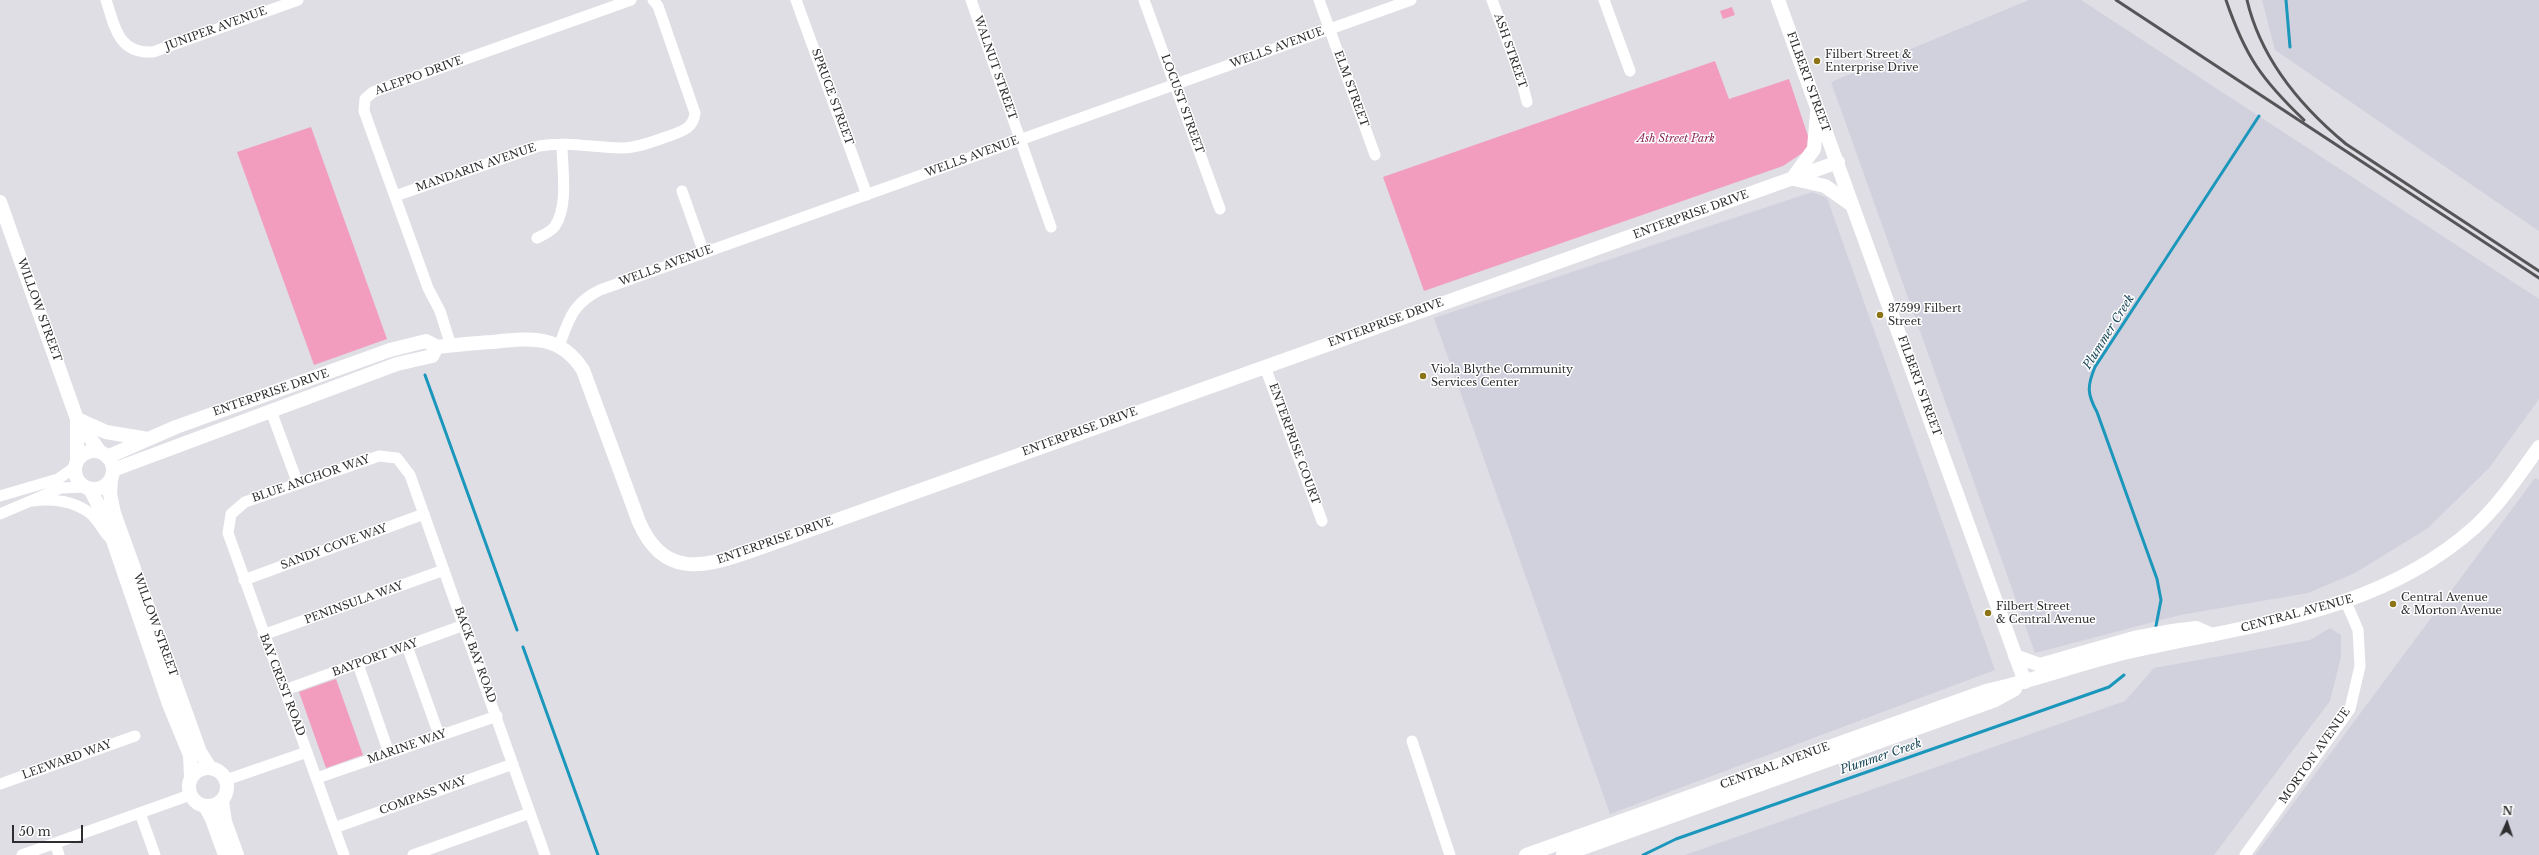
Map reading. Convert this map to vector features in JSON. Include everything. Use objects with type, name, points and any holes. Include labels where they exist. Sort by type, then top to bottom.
[{"type":"street","name":"JUNIPER AVENUE","points":[[106,0],[118,33],[133,51],[153,52],[278,4],[298,0]]},
{"type":"street","name":"ALEPPO DRIVE","points":[[444,346],[440,311],[428,288],[364,111],[365,100],[368,95],[631,0]]},
{"type":"street","name":"MANDARIN AVENUE","points":[[395,196],[525,150],[562,144],[636,146],[687,129],[694,120],[693,105],[658,6],[653,0]]},
{"type":"street","name":"SPRUCE STREET","points":[[796,0],[867,195]]},
{"type":"street","name":"WALNUT STREET","points":[[971,0],[1051,226]]},
{"type":"street","name":"LOCUST STREET","points":[[1144,0],[1220,209]]},
{"type":"street","name":"ELM STREET","points":[[1319,0],[1375,155]]},
{"type":"street","name":"WELLS AVENUE","points":[[559,346],[572,314],[588,296],[704,253],[1411,0]]},
{"type":"street","name":"ASH STREET","points":[[1492,0],[1521,78],[1526,102]]},
{"type":"street","points":[[1604,0],[1630,71]]},
{"type":"street","name":"FILBERT STREET","points":[[1778,0],[1838,162],[1852,205],[2025,682]]},
{"type":"street","points":[[1817,108],[1814,149],[1791,179],[1824,186],[1852,205]]},
{"type":"street","points":[[537,238],[554,227],[560,213],[563,198],[562,144]]},
{"type":"street","name":"ENTERPRISE DRIVE","points":[[103,454],[148,439],[176,427],[390,350],[426,341],[444,346],[523,339],[548,341],[559,346],[577,361],[589,383],[644,534],[651,544],[661,552],[688,565],[716,563],[1838,162]]},
{"type":"street","points":[[682,191],[704,253]]},
{"type":"street","name":"WILLOW STREET","points":[[0,202],[77,419],[103,454]]},
{"type":"street","name":"ENTERPRISE DRIVE","points":[[112,474],[271,411],[396,364],[432,356],[444,346]]},
{"type":"street","name":"ENTERPRISE COURT","points":[[1265,366],[1322,522]]},
{"type":"street","points":[[271,411],[298,484]]},
{"type":"street","points":[[77,419],[106,432],[148,439]]},
{"type":"street","name":"WILLOW STREET","points":[[76,464],[77,419]]},
{"type":"street","name":"CENTRAL AVENUE","points":[[1526,855],[1986,691],[2025,682],[2119,654],[2212,635],[2346,602],[2384,587],[2448,549],[2475,526],[2501,500],[2539,447]]},
{"type":"street","points":[[0,496],[58,479],[76,464],[87,452],[103,454],[112,474],[102,488],[61,488],[32,502],[0,514]]},
{"type":"street","name":"BLUE ANCHOR WAY","points":[[230,514],[245,502],[379,456],[397,458]]},
{"type":"street","name":"BACK BAY ROAD","points":[[397,458],[410,475],[497,716],[545,855]]},
{"type":"street","points":[[76,464],[76,478],[87,488]]},
{"type":"street","name":"WILLOW STREET","points":[[112,474],[110,494],[114,513],[200,752],[210,768]]},
{"type":"street","name":"WILLOW STREET","points":[[87,488],[106,520],[169,704],[190,755],[191,777]]},
{"type":"street","points":[[32,502],[60,501],[82,508],[92,515],[113,541]]},
{"type":"street","name":"BAY CREST ROAD","points":[[230,514],[228,533],[263,635],[285,690],[344,855]]},
{"type":"street","name":"SANDY COVE WAY","points":[[244,580],[424,514]]},
{"type":"street","name":"PENINSULA WAY","points":[[263,635],[444,570]]},
{"type":"street","name":"MORTON AVENUE","points":[[2245,855],[2350,709],[2360,666],[2358,630],[2346,602]]},
{"type":"street","name":"BAYPORT WAY","points":[[285,690],[464,625]]},
{"type":"street","points":[[2015,656],[2040,664],[2134,638],[2172,631],[2196,628],[2212,635]]},
{"type":"street","points":[[407,646],[439,736]]},
{"type":"street","points":[[358,664],[389,753]]},
{"type":"street","name":"CENTRAL AVENUE","points":[[1563,855],[1993,702],[2025,682]]},
{"type":"street","name":"MARINE WAY","points":[[317,778],[497,716]]},
{"type":"street","name":"LEEWARD WAY","points":[[0,784],[135,736]]},
{"type":"street","points":[[1412,741],[1450,855]]},
{"type":"street","points":[[226,780],[307,752]]},
{"type":"street","name":"COMPASS WAY","points":[[334,828],[513,764]]},
{"type":"street","points":[[225,855],[212,819],[205,806],[194,800],[188,789],[191,777],[200,769],[210,768],[218,770],[226,780],[227,790],[222,801],[225,822],[237,855]]},
{"type":"street","points":[[22,855],[190,795]]},
{"type":"street","points":[[205,806],[217,804],[222,801]]},
{"type":"street","points":[[140,813],[155,855]]},
{"type":"street","points":[[413,855],[530,813]]},
{"type":"street","points":[[55,843],[59,855]]},
{"type":"shaded area","points":[[2029,0],[2081,0],[2539,299],[2539,399],[2489,468],[2428,528],[2355,573],[2308,593],[2180,615],[2035,653],[1831,82]]},
{"type":"shaded area","points":[[2262,0],[2539,0],[2539,231],[2275,50]]},
{"type":"shaded area","points":[[1812,192],[1827,198],[1995,670],[1610,814],[1434,318]]},
{"type":"shaded area","points":[[2535,478],[2539,480],[2539,855],[2255,855]]},
{"type":"shaded area","points":[[2330,628],[2341,635],[2341,657],[2330,701],[2214,855],[1685,855],[2125,701],[2154,668],[2310,640]]},
{"type":"green space","points":[[1732,7],[1735,15],[1723,19],[1720,11]]},
{"type":"green space","name":"Ash Street Park","points":[[1715,61],[1729,99],[1789,79],[1808,136],[1807,150],[1783,166],[1424,291],[1383,177]]},
{"type":"green space","points":[[311,127],[387,339],[314,365],[237,152]]},
{"type":"green space","points":[[336,679],[363,755],[326,768],[299,692]]},
{"type":"waterway","name":"Plummer Creek","points":[[2286,0],[2290,47]]},
{"type":"waterway","name":"Plummer Creek","points":[[2156,626],[2161,600],[2157,579],[2097,412],[2091,400],[2089,385],[2095,367],[2259,116]]},
{"type":"waterway","points":[[425,375],[517,630]]},
{"type":"waterway","points":[[523,647],[598,855]]},
{"type":"waterway","name":"Plummer Creek","points":[[1643,855],[1676,839],[2109,687],[2124,675]]},
{"type":"railway","points":[[2116,0],[2539,278]]},
{"type":"railway","points":[[2226,0],[2240,37],[2256,66],[2289,106],[2304,120]]},
{"type":"railway","points":[[2247,0],[2253,22],[2272,62],[2298,98],[2329,129],[2346,144],[2539,271]]},
{"type":"place","name":"Filbert Street & Enterprise Drive","points":[[1817,61]]},
{"type":"place","name":"37599 Filbert Street","points":[[1880,315]]},
{"type":"place","name":"Viola Blythe Community Services Center","points":[[1423,376]]},
{"type":"place","name":"Central Avenue & Morton Avenue","points":[[2393,604]]},
{"type":"place","name":"Filbert Street & Central Avenue","points":[[1988,613]]}]
